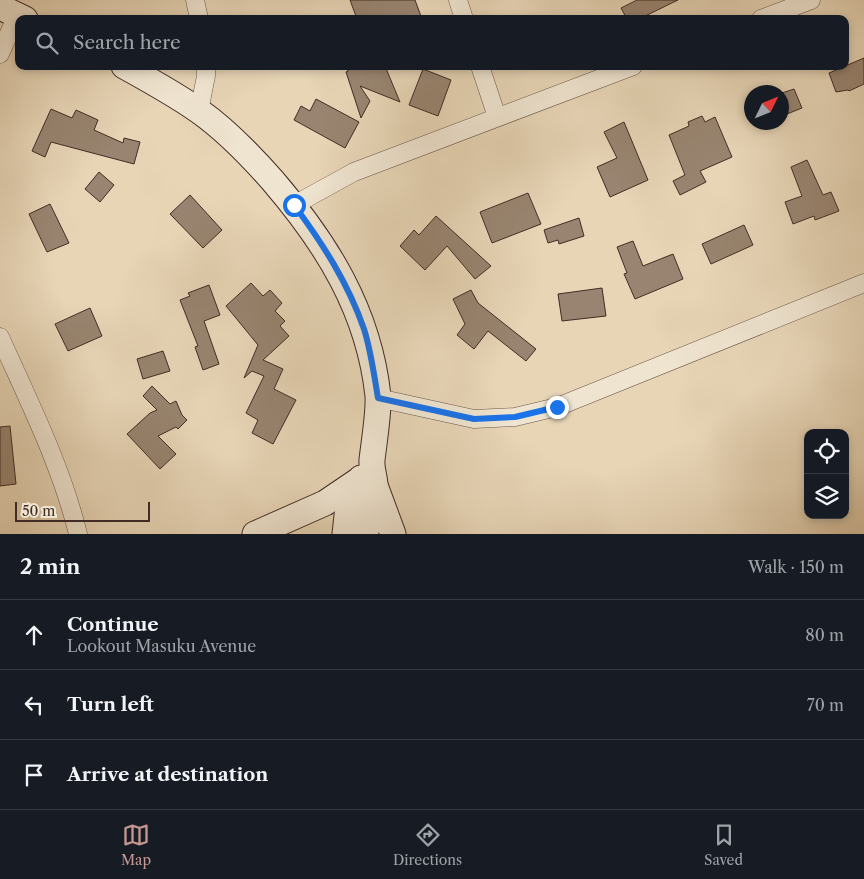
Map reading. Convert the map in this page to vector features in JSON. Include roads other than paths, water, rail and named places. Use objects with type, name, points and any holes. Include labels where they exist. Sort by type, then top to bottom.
[{"type":"street","points":[[195,0],[199,15]]},
{"type":"street","points":[[458,0],[463,15]]},
{"type":"street","points":[[771,15],[811,0]]},
{"type":"street","points":[[0,54],[14,14]]},
{"type":"street","points":[[131,70],[161,86],[199,111],[229,135],[294,205],[324,246],[344,281],[364,330],[372,361],[378,398],[369,476],[371,513],[365,534]]},
{"type":"street","points":[[199,111],[206,70]]},
{"type":"street","points":[[481,70],[497,117]]},
{"type":"street","points":[[294,205],[354,172],[622,70]]},
{"type":"street","points":[[378,398],[474,419],[515,417],[557,407],[864,283]]},
{"type":"street","points":[[0,337],[46,439],[70,504],[78,534]]},
{"type":"street","points":[[255,534],[326,503],[369,476]]},
{"type":"street","points":[[345,534],[348,506],[369,476]]},
{"type":"street","points":[[369,476],[393,534]]}]
